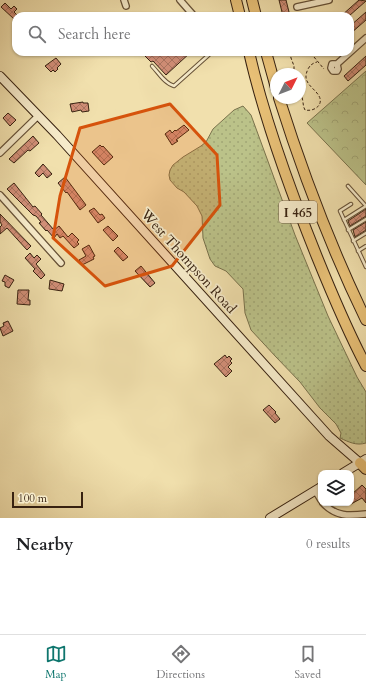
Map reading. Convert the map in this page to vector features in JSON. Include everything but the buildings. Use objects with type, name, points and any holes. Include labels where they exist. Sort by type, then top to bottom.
[{"type":"highway","points":[[236,0],[239,12]]},
{"type":"highway","points":[[252,0],[255,12]]},
{"type":"highway","name":"I 465","points":[[250,56],[274,140],[292,194],[335,301],[366,366]]},
{"type":"highway","points":[[267,56],[270,68]]},
{"type":"highway","name":"I 465","points":[[281,104],[323,224],[366,320]]},
{"type":"main road","name":"West Thompson Road","points":[[0,76],[329,436],[364,463]]},
{"type":"main road","points":[[349,470],[364,463]]},
{"type":"main road","points":[[270,518],[318,489]]},
{"type":"street","points":[[180,0],[190,12]]},
{"type":"street","points":[[297,7],[329,0]]},
{"type":"street","points":[[354,49],[366,38]]},
{"type":"street","points":[[337,64],[346,56]]},
{"type":"street","points":[[0,153],[38,116]]},
{"type":"street","points":[[0,195],[61,263]]},
{"type":"street","points":[[326,506],[340,515],[356,517],[366,514]]},
{"type":"lane","points":[[152,66],[168,83],[174,86],[208,56]]},
{"type":"lane","points":[[344,220],[366,206],[348,186]]},
{"type":"lane","points":[[351,204],[340,211],[353,241],[365,261],[366,267]]},
{"type":"lane","points":[[348,230],[366,219]]},
{"type":"lane","points":[[353,241],[366,233]]},
{"type":"lane","points":[[358,251],[366,246]]},
{"type":"path","points":[[291,56],[294,68]]},
{"type":"path","points":[[314,56],[317,62],[324,69]]},
{"type":"path","points":[[304,104],[306,110],[313,110],[318,107],[320,103],[319,96],[310,86],[306,78],[309,68],[317,62]]},
{"type":"highlighted area","points":[[170,104],[217,155],[220,205],[172,266],[105,286],[53,238],[60,196],[80,128]]},
{"type":"green space","points":[[366,71],[366,185],[307,123]]},
{"type":"green space","points":[[243,106],[251,115],[295,235],[328,316],[357,377],[366,392],[366,443],[356,444],[340,438],[341,433],[336,424],[320,408],[300,382],[251,330],[245,313],[243,289],[226,271],[215,266],[210,259],[203,238],[202,216],[197,206],[170,180],[170,170],[173,165],[206,142],[213,129],[234,110]]}]
